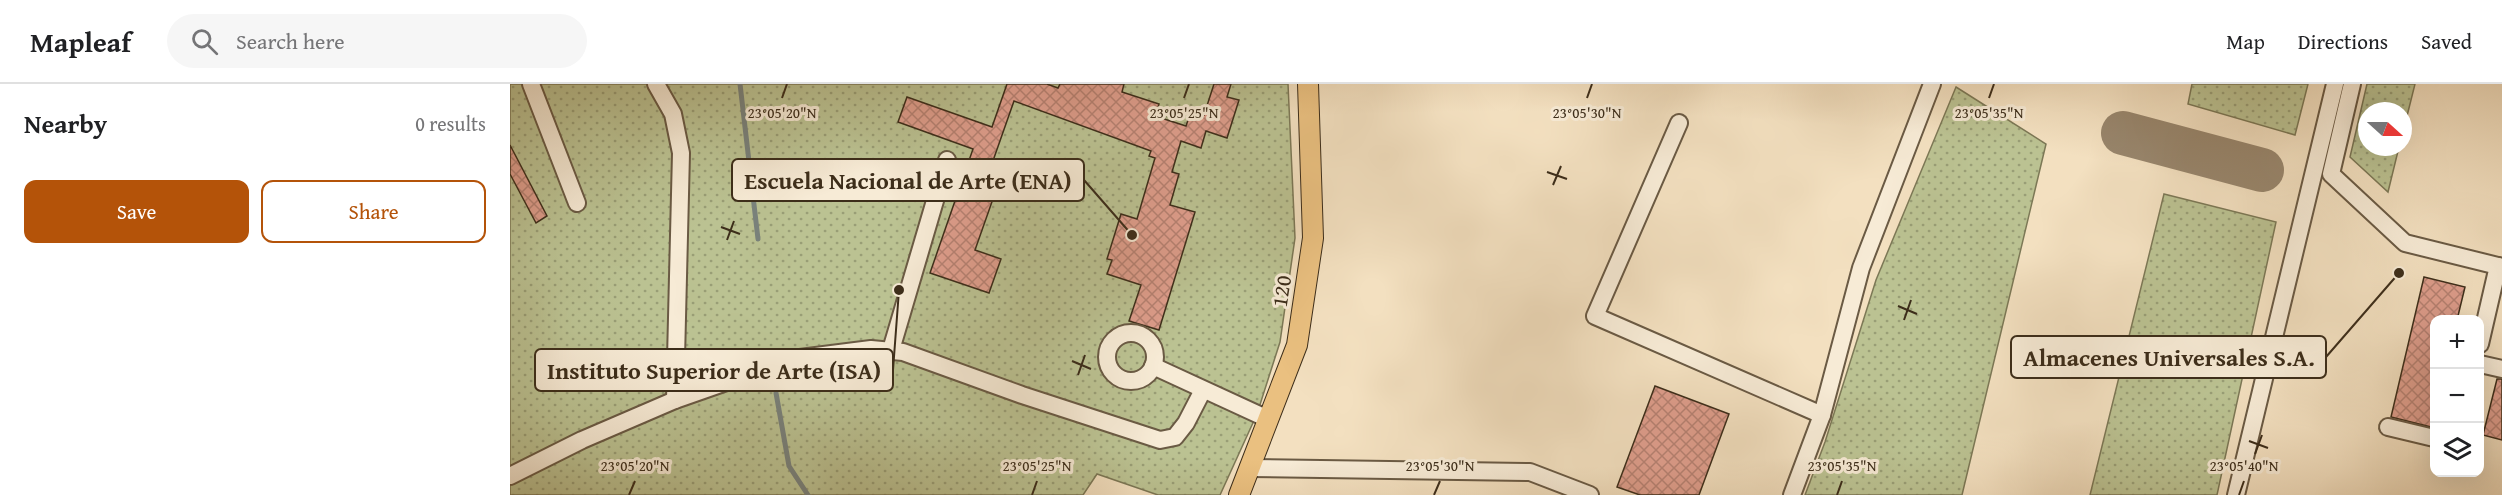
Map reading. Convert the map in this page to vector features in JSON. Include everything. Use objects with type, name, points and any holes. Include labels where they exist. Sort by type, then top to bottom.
[{"type":"main road","name":"120","points":[[1239,495],[1297,345],[1313,238],[1308,84]]},
{"type":"street","points":[[531,84],[578,203]]},
{"type":"street","points":[[656,84],[673,114],[681,153],[675,400]]},
{"type":"street","points":[[1792,495],[1822,415],[1861,268],[1932,84]]},
{"type":"street","points":[[2241,494],[2335,84]]},
{"type":"street","points":[[2352,84],[2331,174],[2405,243],[2500,267],[2484,329]]},
{"type":"street","points":[[1679,123],[1595,316],[1822,415]]},
{"type":"street","points":[[891,350],[947,160]]},
{"type":"street","points":[[510,476],[582,440],[675,400],[792,359],[871,349],[903,352],[1022,396],[1160,440],[1175,437],[1194,409],[1203,390]]},
{"type":"street","points":[[2484,365],[2502,369]]},
{"type":"street","points":[[1153,366],[1268,419]]},
{"type":"street","points":[[2388,427],[2430,437]]},
{"type":"street","points":[[1249,468],[1530,472],[1590,495]]},
{"type":"green space","points":[[510,84],[1288,84],[1295,238],[1280,342],[1257,414],[1220,495],[1158,495],[1097,474],[1083,495],[510,495]]},
{"type":"green space","points":[[2192,84],[2308,84],[2295,135],[2188,104]]},
{"type":"green space","points":[[2367,84],[2415,84],[2410,102],[2363,102]]},
{"type":"green space","points":[[1956,87],[2046,144],[1962,495],[1805,495],[1825,442],[1876,280]]},
{"type":"green space","points":[[2358,123],[2358,156],[2397,156],[2388,192],[2350,157]]},
{"type":"green space","points":[[2164,194],[2276,222],[2217,495],[2090,495]]},
{"type":"building","points":[[1007,84],[1047,84],[1058,88],[1060,84],[1124,84],[1122,92],[1159,104],[1155,116],[1186,126],[1191,111],[1204,115],[1214,84],[1231,84],[1227,97],[1239,100],[1227,138],[1206,131],[1201,148],[1181,141],[1172,172],[1179,174],[1170,205],[1195,212],[1159,330],[1129,321],[1141,285],[1107,274],[1112,260],[1107,259],[1121,214],[1137,219],[1155,158],[1149,156],[1151,151],[1014,101],[988,175],[1000,179],[975,250],[1001,259],[989,293],[930,273],[973,149],[898,122],[907,97],[992,127]]},
{"type":"building","points":[[510,145],[547,216],[536,223],[510,174]]},
{"type":"building","points":[[2424,277],[2465,287],[2458,315],[2430,315],[2430,427],[2391,417]]},
{"type":"building","points":[[2497,379],[2502,379],[2502,440],[2484,435]]},
{"type":"building","points":[[1655,386],[1729,414],[1699,495],[1640,495],[1617,487]]},
{"type":"waterway","points":[[740,84],[758,239]]},
{"type":"waterway","points":[[776,393],[789,466],[808,495]]},
{"type":"taxiway","points":[[2123,133],[2262,170]]},
{"type":"place","name":"Escuela Nacional de Arte (ENA)","points":[[1132,235]]},
{"type":"place","name":"Almacenes Universales S.A.","points":[[2399,273]]},
{"type":"place","name":"Instituto Superior de Arte (ISA)","points":[[899,290]]}]
